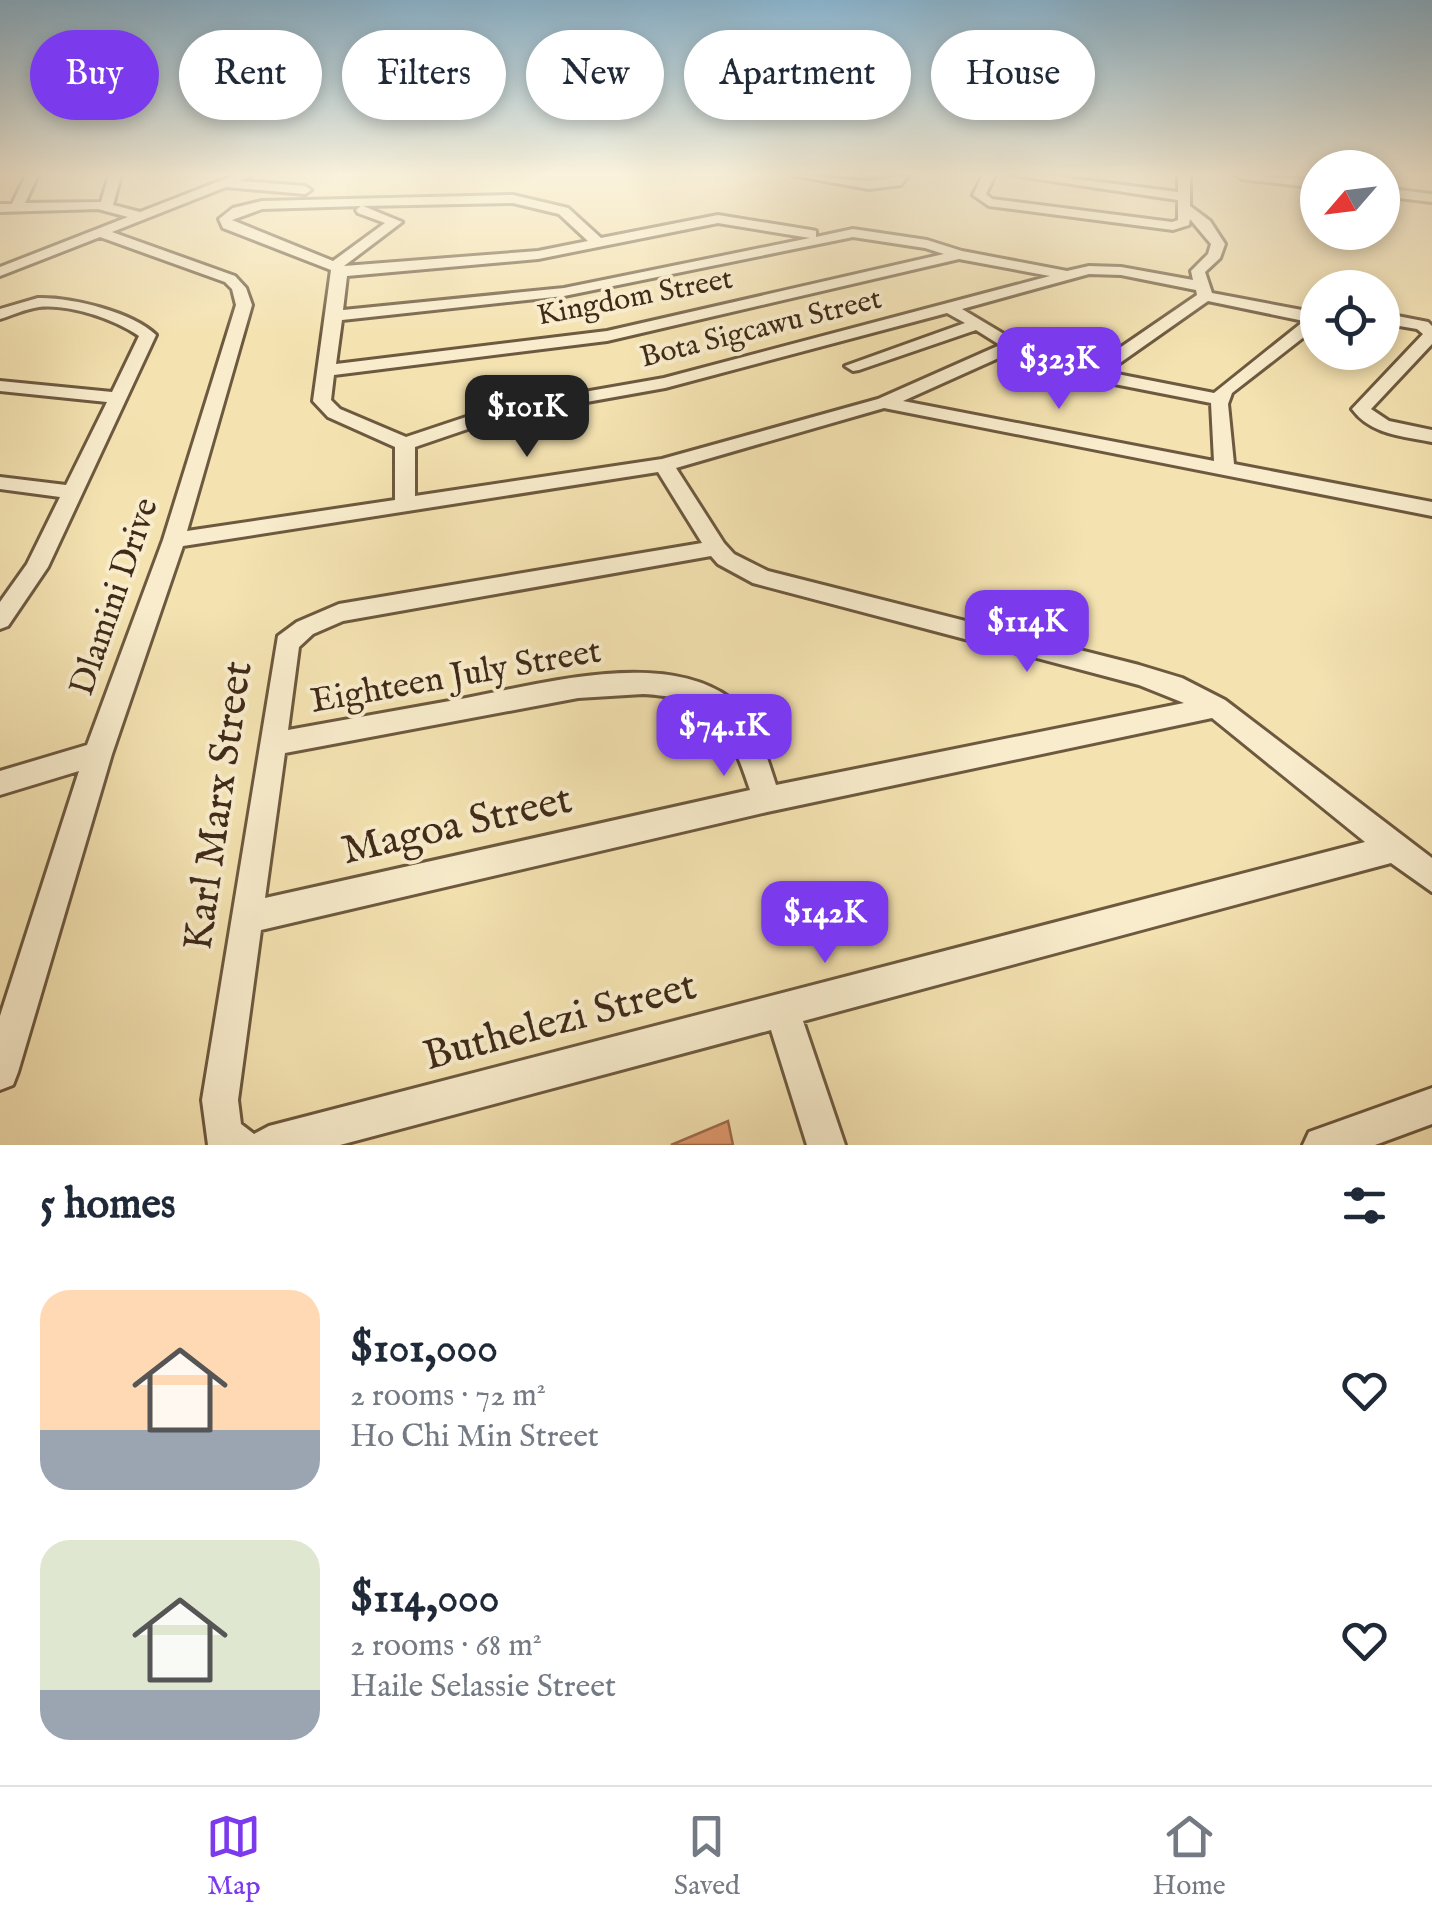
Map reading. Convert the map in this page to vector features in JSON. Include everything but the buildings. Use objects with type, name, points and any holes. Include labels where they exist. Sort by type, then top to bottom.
[{"type":"street","points":[[0,272],[111,228]]},
{"type":"street","points":[[241,228],[337,269],[522,257],[674,228]]},
{"type":"street","points":[[387,228],[337,269],[322,398],[326,408],[406,444],[406,504]]},
{"type":"street","points":[[582,228],[598,243]]},
{"type":"street","points":[[771,228],[824,237]]},
{"type":"street","points":[[1205,292],[1198,272],[1215,256],[1218,244],[1208,228]]},
{"type":"street","name":"Dlamini Drive","points":[[0,1072],[98,754],[174,540],[244,300],[234,282],[224,276],[102,232]]},
{"type":"street","points":[[334,316],[564,292],[824,237],[867,233],[926,244],[959,255]]},
{"type":"street","name":"Kingdom Street","points":[[324,371],[607,336],[959,255],[1071,275]]},
{"type":"street","points":[[1071,275],[1110,270],[1300,314]]},
{"type":"street","name":"Bota Sigcawu Street","points":[[406,444],[500,412],[665,383],[1071,275]]},
{"type":"street","points":[[1094,373],[1205,292]]},
{"type":"street","points":[[0,314],[25,304],[51,300],[145,331],[148,338],[37,566],[4,611]]},
{"type":"street","points":[[952,309],[1044,364],[1220,399]]},
{"type":"street","points":[[1400,322],[1422,326],[1432,334],[1360,409],[1376,423],[1432,436]]},
{"type":"street","points":[[853,366],[976,325]]},
{"type":"street","points":[[1224,468],[1220,399],[1231,384],[1300,330]]},
{"type":"street","points":[[174,540],[664,465],[884,403],[1010,347]]},
{"type":"street","points":[[0,386],[116,398]]},
{"type":"street","points":[[884,403],[1432,509]]},
{"type":"street","points":[[664,465],[726,559],[761,577],[1173,685],[1216,707],[1432,876]]},
{"type":"street","points":[[0,483],[72,492]]},
{"type":"street","name":"Karl Marx Street","points":[[230,1135],[220,1100],[287,643],[320,620],[716,548]]},
{"type":"street","name":"Eighteen July Street","points":[[273,744],[578,688],[613,684],[676,687],[699,694],[737,722],[768,799]]},
{"type":"street","name":"Magoa Street","points":[[246,918],[768,799],[1216,707]]},
{"type":"street","points":[[0,783],[98,754]]},
{"type":"street","name":"Buthelezi Street","points":[[269,1145],[1397,848]]},
{"type":"street","points":[[782,1010],[826,1145]]},
{"type":"street","points":[[1322,1145],[1432,1106]]}]
